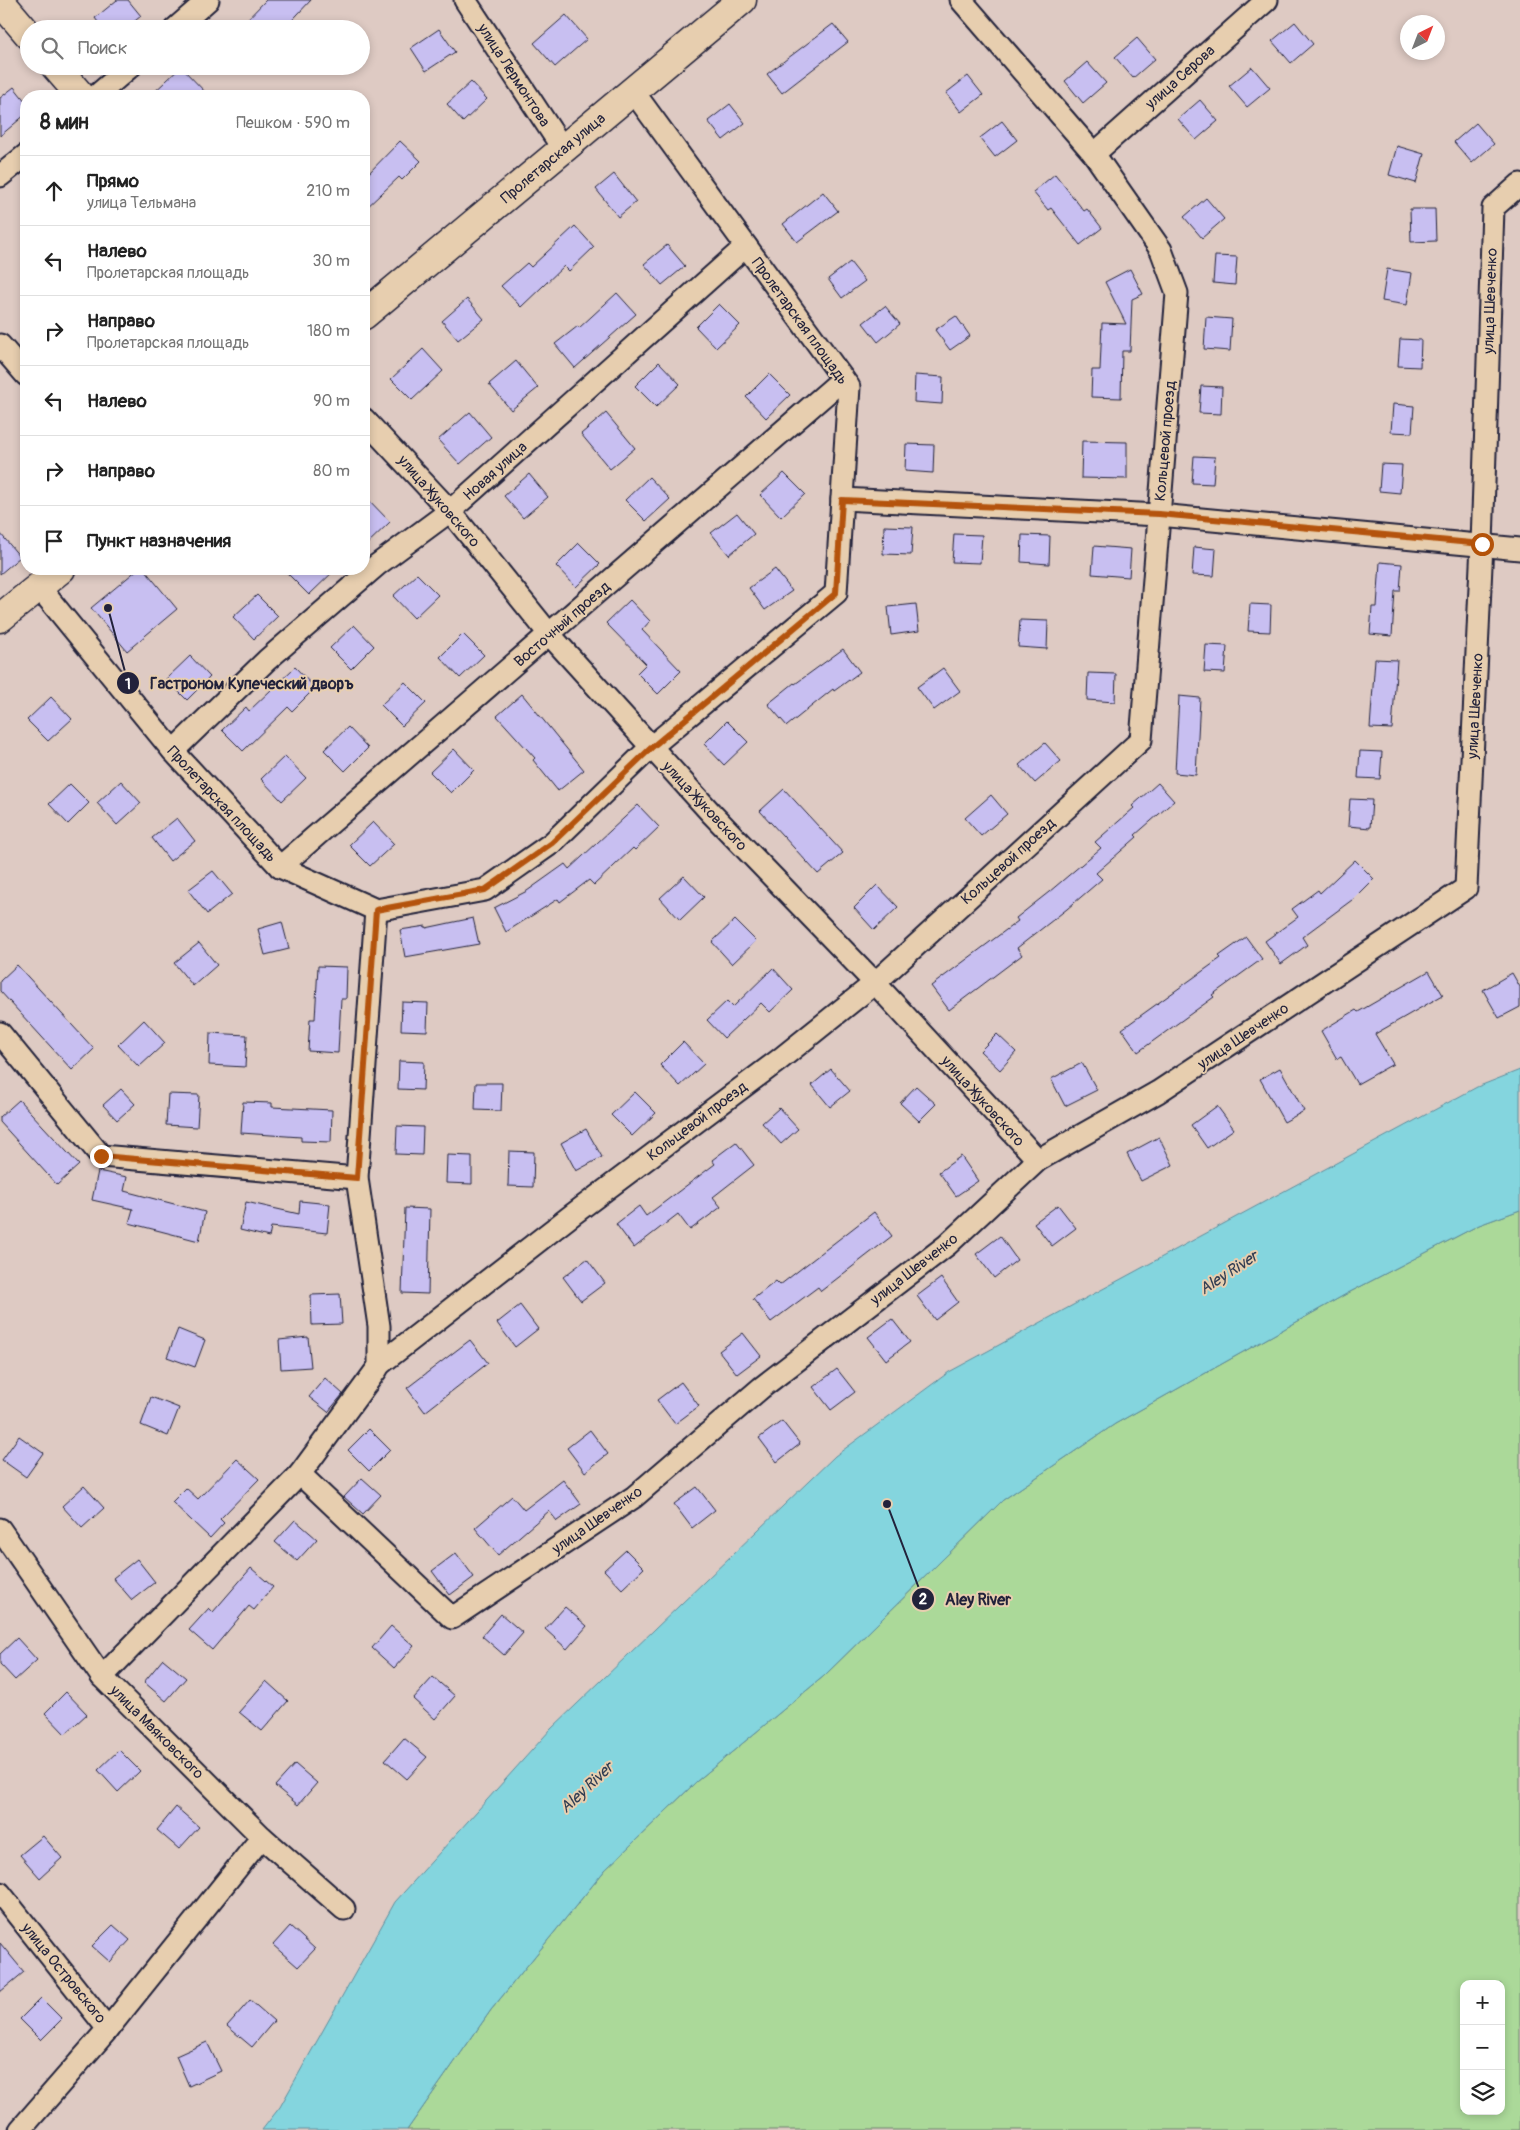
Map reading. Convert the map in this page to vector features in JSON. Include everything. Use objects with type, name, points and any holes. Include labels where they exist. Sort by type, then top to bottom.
[{"type":"street","points":[[185,20],[208,0]]},
{"type":"street","name":"улица Лермонтова","points":[[465,0],[563,149]]},
{"type":"street","name":"Пролетарская улица","points":[[370,310],[742,0]]},
{"type":"street","name":"Кольцевой проезд","points":[[102,1677],[300,1474],[379,1365],[572,1215],[779,1060],[875,983],[1140,740],[1177,293],[1161,250],[1094,154],[961,0]]},
{"type":"street","name":"улица Серова","points":[[1094,154],[1267,0]]},
{"type":"street","points":[[0,1],[20,24]]},
{"type":"street","points":[[63,75],[76,90]]},
{"type":"street","points":[[103,90],[120,75]]},
{"type":"street","name":"Пролетарская площадь","points":[[39,587],[173,751],[280,868],[376,910],[485,890],[552,843],[651,748],[836,593],[849,387],[633,91]]},
{"type":"street","points":[[0,176],[20,159]]},
{"type":"street","name":"улица Шевченко","points":[[300,1474],[452,1618],[634,1497],[761,1388],[947,1245],[1038,1160],[1158,1092],[1466,888],[1482,544],[1493,208],[1520,184]]},
{"type":"street","name":"Новая улица","points":[[370,570],[450,511],[746,246]]},
{"type":"street","points":[[0,345],[20,368]]},
{"type":"street","name":"Восточный проезд","points":[[280,868],[843,379]]},
{"type":"street","name":"улица Жуковского","points":[[370,425],[450,511],[550,635],[651,748],[875,983],[1038,1160]]},
{"type":"street","points":[[842,500],[1159,514],[1520,549]]},
{"type":"street","points":[[0,618],[54,575]]},
{"type":"street","name":"Новая улица","points":[[173,751],[267,660],[365,575]]},
{"type":"street","points":[[376,910],[357,1178],[379,1326],[379,1365]]},
{"type":"street","points":[[0,1033],[101,1156],[357,1178]]},
{"type":"street","name":"улица Маяковского","points":[[0,1529],[102,1677],[262,1838],[344,1909]]},
{"type":"street","points":[[20,2130],[108,2029],[262,1838]]},
{"type":"street","name":"улица Островского","points":[[0,1893],[108,2029]]},
{"type":"green space","points":[[1520,1210],[1520,2130],[407,2130],[491,2010],[605,1870],[697,1781],[824,1676],[1003,1500],[1115,1424],[1348,1293],[1479,1225]]},
{"type":"water","points":[[1520,1070],[1520,1210],[1479,1225],[1348,1293],[1115,1424],[1003,1500],[824,1676],[697,1781],[605,1870],[491,2010],[407,2130],[262,2130],[280,2107],[395,1902],[551,1729],[835,1456],[949,1372],[1477,1087]]},
{"type":"building","points":[[117,0],[128,0],[141,16],[136,20],[96,20],[95,18]]},
{"type":"building","points":[[266,0],[311,0],[292,20],[247,20]]},
{"type":"building","points":[[566,15],[587,39],[555,67],[534,43]]},
{"type":"building","points":[[1295,22],[1313,44],[1291,63],[1272,41]]},
{"type":"building","points":[[833,24],[848,42],[782,93],[767,74]]},
{"type":"building","points":[[439,29],[455,52],[426,71],[411,48]]},
{"type":"building","points":[[1137,38],[1155,59],[1133,78],[1115,57]]},
{"type":"building","points":[[1087,62],[1106,83],[1083,103],[1065,81]]},
{"type":"building","points":[[1252,67],[1270,88],[1247,107],[1229,86]]},
{"type":"building","points":[[172,75],[189,75],[203,90],[156,90]]},
{"type":"building","points":[[968,76],[983,95],[961,112],[946,93]]},
{"type":"building","points":[[471,82],[487,99],[463,122],[447,104]]},
{"type":"building","points":[[14,87],[20,94],[20,119],[0,136],[0,98]]},
{"type":"building","points":[[1200,100],[1218,121],[1196,140],[1178,119]]},
{"type":"building","points":[[730,104],[745,123],[723,140],[708,121]]},
{"type":"building","points":[[1002,121],[1017,140],[995,157],[980,138]]},
{"type":"building","points":[[1476,123],[1494,144],[1472,163],[1454,142]]},
{"type":"building","points":[[400,141],[421,161],[402,180],[399,177],[370,204],[370,172]]},
{"type":"building","points":[[1397,146],[1424,154],[1416,183],[1389,175]]},
{"type":"building","points":[[614,174],[636,202],[618,217],[596,189]]},
{"type":"building","points":[[1055,174],[1084,211],[1087,209],[1102,228],[1080,245],[1051,208],[1048,210],[1033,192]]},
{"type":"building","points":[[823,192],[838,211],[797,242],[783,224]]},
{"type":"building","points":[[1206,198],[1224,219],[1202,238],[1184,217]]},
{"type":"building","points":[[1410,209],[1435,209],[1436,241],[1411,242]]},
{"type":"building","points":[[575,226],[594,247],[569,271],[564,266],[521,307],[501,286],[527,263],[531,267]]},
{"type":"building","points":[[667,245],[685,266],[662,285],[644,264]]},
{"type":"building","points":[[1215,256],[1237,257],[1235,285],[1213,283]]},
{"type":"building","points":[[850,262],[865,281],[842,298],[828,279]]},
{"type":"building","points":[[1130,269],[1143,294],[1132,299],[1130,351],[1122,351],[1121,398],[1091,397],[1092,370],[1100,370],[1102,323],[1126,324],[1105,282]]},
{"type":"building","points":[[1387,269],[1412,273],[1407,305],[1382,301]]},
{"type":"building","points":[[617,293],[636,314],[575,368],[555,344],[578,326],[579,328]]},
{"type":"building","points":[[467,299],[484,319],[458,340],[442,321]]},
{"type":"building","points":[[719,304],[740,325],[716,348],[696,327]]},
{"type":"building","points":[[885,306],[900,324],[878,342],[863,323]]},
{"type":"building","points":[[956,316],[970,336],[950,350],[935,330]]},
{"type":"building","points":[[1206,317],[1232,319],[1230,351],[1204,349]]},
{"type":"building","points":[[1400,339],[1421,340],[1420,367],[1398,366]]},
{"type":"building","points":[[423,349],[443,371],[412,400],[391,379]]},
{"type":"building","points":[[516,361],[538,388],[511,410],[489,384]]},
{"type":"building","points":[[659,362],[680,384],[656,407],[635,386]]},
{"type":"building","points":[[769,374],[790,395],[766,418],[746,397]]},
{"type":"building","points":[[915,375],[943,377],[942,404],[914,402]]},
{"type":"building","points":[[1201,386],[1222,387],[1221,414],[1199,413]]},
{"type":"building","points":[[1393,404],[1414,406],[1412,433],[1391,432]]},
{"type":"building","points":[[470,412],[491,437],[460,464],[438,440]]},
{"type":"building","points":[[606,413],[635,448],[610,469],[581,434]]},
{"type":"building","points":[[1082,441],[1127,442],[1127,479],[1081,478]]},
{"type":"building","points":[[906,444],[934,445],[933,473],[905,471]]},
{"type":"building","points":[[1194,456],[1215,457],[1213,484],[1192,483]]},
{"type":"building","points":[[1381,464],[1402,465],[1400,493],[1379,491]]},
{"type":"building","points":[[784,473],[805,494],[781,517],[760,495]]},
{"type":"building","points":[[529,474],[548,497],[523,518],[504,496]]},
{"type":"building","points":[[649,477],[670,499],[646,521],[625,500]]},
{"type":"building","points":[[370,501],[390,522],[370,541]]},
{"type":"building","points":[[737,513],[754,534],[729,555],[711,533]]},
{"type":"building","points":[[884,526],[913,527],[911,555],[883,554]]},
{"type":"building","points":[[0,533],[20,557],[0,574]]},
{"type":"building","points":[[954,534],[982,535],[980,563],[952,562]]},
{"type":"building","points":[[1022,535],[1050,536],[1049,564],[1021,562]]},
{"type":"building","points":[[579,543],[600,564],[576,587],[556,566]]},
{"type":"building","points":[[1094,546],[1131,549],[1129,577],[1092,574]]},
{"type":"building","points":[[1194,547],[1216,549],[1214,576],[1192,575]]},
{"type":"building","points":[[1380,562],[1402,564],[1400,591],[1395,591],[1392,636],[1370,634],[1372,607],[1377,607]]},
{"type":"building","points":[[775,569],[792,591],[765,610],[749,588]]},
{"type":"building","points":[[417,574],[438,595],[414,618],[393,596]]},
{"type":"building","points":[[131,575],[149,575],[177,609],[127,651],[91,608]]},
{"type":"building","points":[[289,575],[330,575],[309,595]]},
{"type":"building","points":[[257,595],[278,616],[254,639],[233,617]]},
{"type":"building","points":[[630,600],[650,621],[642,630],[681,671],[658,694],[637,673],[646,664],[606,623]]},
{"type":"building","points":[[916,604],[919,631],[891,635],[888,607]]},
{"type":"building","points":[[1250,604],[1271,605],[1270,632],[1248,631]]},
{"type":"building","points":[[1020,620],[1048,621],[1047,649],[1018,647]]},
{"type":"building","points":[[354,625],[374,646],[351,669],[330,648]]},
{"type":"building","points":[[463,634],[484,655],[460,678],[440,657]]},
{"type":"building","points":[[1206,645],[1227,646],[1225,673],[1204,672]]},
{"type":"building","points":[[843,649],[860,672],[834,691],[833,689],[787,726],[768,704],[794,683]]},
{"type":"building","points":[[190,656],[210,677],[187,700],[166,679]]},
{"type":"building","points":[[1375,659],[1397,660],[1392,729],[1370,728]]},
{"type":"building","points":[[295,667],[315,688],[292,711],[288,707],[243,751],[222,730],[246,707],[249,711]]},
{"type":"building","points":[[943,668],[960,691],[934,710],[917,687]]},
{"type":"building","points":[[1088,673],[1116,674],[1115,702],[1087,700]]},
{"type":"building","points":[[405,682],[426,703],[402,726],[381,705]]},
{"type":"building","points":[[522,694],[584,770],[558,791],[533,760],[535,758],[497,716]]},
{"type":"building","points":[[1179,696],[1200,698],[1196,775],[1175,773]]},
{"type":"building","points":[[51,697],[72,719],[48,741],[27,720]]},
{"type":"building","points":[[727,721],[748,742],[724,765],[704,744]]},
{"type":"building","points":[[348,727],[368,748],[345,771],[324,750]]},
{"type":"building","points":[[1045,743],[1061,761],[1035,783],[1019,765]]},
{"type":"building","points":[[454,749],[474,770],[451,793],[430,772]]},
{"type":"building","points":[[1360,751],[1382,752],[1380,779],[1358,778]]},
{"type":"building","points":[[285,756],[306,778],[282,801],[261,779]]},
{"type":"building","points":[[121,781],[141,803],[117,825],[97,803]]},
{"type":"building","points":[[1158,783],[1174,801],[1096,873],[1102,879],[1017,948],[1022,955],[949,1010],[931,986],[1018,921],[1016,918],[1101,848],[1095,842],[1134,808],[1132,806]]},
{"type":"building","points":[[70,784],[89,803],[68,824],[49,804]]},
{"type":"building","points":[[784,789],[843,853],[818,874],[760,811]]},
{"type":"building","points":[[991,795],[1007,814],[981,836],[965,818]]},
{"type":"building","points":[[1350,799],[1372,800],[1370,828],[1348,826]]},
{"type":"building","points":[[638,805],[659,827],[635,850],[633,848],[594,885],[589,880],[560,902],[558,899],[506,932],[494,908],[527,891],[565,864],[569,869]]},
{"type":"building","points":[[177,818],[195,841],[170,861],[152,838]]},
{"type":"building","points":[[373,822],[394,844],[370,866],[349,845]]},
{"type":"building","points":[[1355,860],[1374,879],[1356,897],[1302,937],[1307,945],[1281,964],[1265,941],[1298,917],[1292,909],[1318,890],[1320,893]]},
{"type":"building","points":[[213,871],[232,894],[207,914],[188,890]]},
{"type":"building","points":[[684,876],[704,897],[680,920],[660,898]]},
{"type":"building","points":[[877,885],[898,907],[874,930],[854,908]]},
{"type":"building","points":[[473,918],[479,944],[405,957],[400,930],[426,926],[426,928]]},
{"type":"building","points":[[735,920],[756,941],[732,964],[712,942]]},
{"type":"building","points":[[282,922],[289,949],[265,955],[258,929]]},
{"type":"building","points":[[1246,937],[1262,959],[1212,995],[1214,997],[1138,1052],[1122,1029],[1221,958],[1219,956]]},
{"type":"building","points":[[199,943],[217,965],[193,986],[174,963]]},
{"type":"building","points":[[17,965],[94,1049],[72,1070],[0,991],[0,981]]},
{"type":"building","points":[[318,966],[347,967],[346,999],[341,999],[338,1053],[308,1051],[310,1019],[315,1019]]},
{"type":"building","points":[[773,968],[793,990],[770,1012],[761,1003],[724,1038],[707,1020],[727,1001],[733,1007]]},
{"type":"building","points":[[1429,971],[1443,995],[1375,1034],[1393,1064],[1357,1084],[1341,1057],[1337,1059],[1321,1031]]},
{"type":"building","points":[[1512,973],[1520,987],[1520,1007],[1499,1018],[1483,990]]},
{"type":"building","points":[[402,1002],[428,1003],[427,1031],[401,1030]]},
{"type":"building","points":[[144,1020],[165,1043],[139,1067],[118,1045]]},
{"type":"building","points":[[210,1033],[247,1035],[245,1067],[209,1065]]},
{"type":"building","points":[[997,1034],[1016,1052],[1000,1070],[980,1051]]},
{"type":"building","points":[[683,1042],[704,1064],[680,1086],[660,1065]]},
{"type":"building","points":[[399,1061],[424,1062],[423,1090],[398,1089]]},
{"type":"building","points":[[1082,1063],[1097,1090],[1065,1106],[1051,1079]]},
{"type":"building","points":[[1280,1068],[1304,1111],[1284,1122],[1260,1079]]},
{"type":"building","points":[[831,1069],[850,1091],[830,1107],[812,1085]]},
{"type":"building","points":[[476,1083],[502,1083],[501,1111],[475,1110]]},
{"type":"building","points":[[916,1086],[936,1104],[919,1121],[900,1103]]},
{"type":"building","points":[[121,1089],[135,1104],[117,1120],[103,1105]]},
{"type":"building","points":[[635,1092],[656,1113],[632,1136],[611,1115]]},
{"type":"building","points":[[168,1094],[199,1095],[197,1127],[166,1125]]},
{"type":"building","points":[[19,1100],[79,1165],[57,1185],[0,1122],[0,1117]]},
{"type":"building","points":[[243,1102],[272,1103],[272,1107],[332,1110],[331,1142],[301,1141],[301,1137],[241,1133]]},
{"type":"building","points":[[1217,1106],[1234,1129],[1207,1148],[1191,1125]]},
{"type":"building","points":[[779,1108],[798,1129],[781,1144],[762,1123]]},
{"type":"building","points":[[397,1126],[423,1127],[422,1155],[396,1154]]},
{"type":"building","points":[[586,1129],[602,1157],[576,1171],[561,1143]]},
{"type":"building","points":[[1159,1137],[1173,1165],[1141,1181],[1127,1154]]},
{"type":"building","points":[[736,1142],[754,1165],[713,1197],[721,1207],[690,1230],[678,1214],[634,1248],[616,1224],[639,1206],[646,1216],[715,1164],[712,1160]]},
{"type":"building","points":[[509,1151],[534,1152],[533,1187],[508,1186]]},
{"type":"building","points":[[447,1155],[472,1156],[472,1184],[446,1183]]},
{"type":"building","points":[[961,1156],[978,1181],[956,1196],[939,1172]]},
{"type":"building","points":[[98,1171],[127,1177],[124,1191],[205,1212],[199,1241],[129,1223],[133,1209],[92,1200]]},
{"type":"building","points":[[300,1201],[330,1204],[327,1233],[271,1227],[269,1237],[240,1230],[246,1202],[299,1214]]},
{"type":"building","points":[[1058,1205],[1076,1228],[1052,1246],[1034,1223]]},
{"type":"building","points":[[405,1208],[430,1209],[428,1294],[402,1293]]},
{"type":"building","points":[[874,1212],[892,1236],[821,1291],[818,1287],[771,1322],[753,1299],[776,1281],[780,1285]]},
{"type":"building","points":[[1000,1236],[1017,1260],[994,1278],[976,1254]]},
{"type":"building","points":[[587,1259],[605,1283],[581,1301],[563,1277]]},
{"type":"building","points":[[941,1278],[958,1302],[935,1320],[917,1296]]},
{"type":"building","points":[[340,1294],[342,1324],[312,1325],[311,1295]]},
{"type":"building","points":[[520,1305],[538,1329],[515,1347],[497,1323]]},
{"type":"building","points":[[892,1319],[910,1342],[886,1360],[868,1337]]},
{"type":"building","points":[[178,1329],[205,1340],[195,1367],[167,1357]]},
{"type":"building","points":[[743,1333],[761,1356],[737,1374],[719,1351]]},
{"type":"building","points":[[308,1337],[311,1367],[281,1369],[279,1340]]},
{"type":"building","points":[[470,1340],[488,1363],[425,1412],[407,1388]]},
{"type":"building","points":[[837,1369],[855,1392],[831,1410],[813,1387]]},
{"type":"building","points":[[325,1378],[343,1394],[328,1412],[309,1397]]},
{"type":"building","points":[[681,1382],[699,1406],[675,1424],[657,1400]]},
{"type":"building","points":[[151,1397],[179,1408],[168,1436],[141,1425]]},
{"type":"building","points":[[782,1421],[800,1444],[777,1462],[759,1438]]},
{"type":"building","points":[[369,1429],[390,1450],[369,1471],[348,1450]]},
{"type":"building","points":[[590,1430],[608,1454],[585,1472],[567,1448]]},
{"type":"building","points":[[19,1436],[43,1453],[26,1477],[2,1460]]},
{"type":"building","points":[[237,1459],[259,1479],[220,1519],[224,1523],[210,1538],[172,1502],[186,1488],[198,1499]]},
{"type":"building","points":[[362,1478],[381,1495],[363,1514],[344,1497]]},
{"type":"building","points":[[563,1480],[581,1504],[557,1521],[549,1511],[498,1555],[475,1528],[512,1496],[524,1510]]},
{"type":"building","points":[[84,1486],[104,1508],[82,1528],[62,1506]]},
{"type":"building","points":[[697,1487],[715,1510],[692,1528],[674,1504]]},
{"type":"building","points":[[295,1520],[317,1539],[297,1561],[275,1542]]},
{"type":"building","points":[[626,1550],[644,1568],[622,1589],[604,1570]]},
{"type":"building","points":[[456,1553],[474,1577],[450,1595],[432,1571]]},
{"type":"building","points":[[137,1559],[155,1582],[132,1600],[113,1578]]},
{"type":"building","points":[[251,1568],[273,1587],[254,1610],[249,1606],[212,1650],[189,1630],[209,1608],[213,1612]]},
{"type":"building","points":[[565,1607],[587,1626],[567,1649],[545,1629]]},
{"type":"building","points":[[501,1614],[523,1633],[504,1655],[482,1636]]},
{"type":"building","points":[[391,1626],[414,1646],[394,1668],[372,1648]]},
{"type":"building","points":[[17,1638],[37,1660],[15,1680],[0,1664],[0,1654]]},
{"type":"building","points":[[163,1659],[186,1678],[166,1701],[144,1682]]},
{"type":"building","points":[[433,1677],[455,1696],[435,1719],[413,1699]]},
{"type":"building","points":[[266,1681],[288,1701],[262,1731],[239,1712]]},
{"type":"building","points":[[66,1692],[87,1714],[65,1734],[45,1713]]},
{"type":"building","points":[[404,1738],[427,1757],[407,1779],[385,1760]]},
{"type":"building","points":[[119,1750],[140,1771],[118,1792],[98,1770]]},
{"type":"building","points":[[295,1764],[317,1783],[298,1805],[275,1786]]},
{"type":"building","points":[[176,1807],[199,1827],[179,1849],[157,1830]]},
{"type":"building","points":[[43,1836],[62,1858],[40,1878],[20,1855]]},
{"type":"building","points":[[113,1925],[130,1940],[110,1962],[92,1946]]},
{"type":"building","points":[[290,1926],[315,1949],[298,1967],[273,1945]]},
{"type":"building","points":[[0,1943],[24,1972],[0,1992]]},
{"type":"building","points":[[41,1998],[62,2019],[41,2040],[20,2019]]},
{"type":"building","points":[[250,2000],[274,2021],[252,2047],[227,2026]]},
{"type":"building","points":[[207,2042],[221,2071],[189,2086],[176,2056]]},
{"type":"place","name":"Гастроном Купеческий дворъ","points":[[108,608]]},
{"type":"place","name":"Aley River","points":[[887,1504]]},
{"type":"route","points":[[101,1156],[357,1178],[376,910],[485,890],[552,843],[651,748],[836,593],[842,500],[1159,514],[1482,544]]}]
